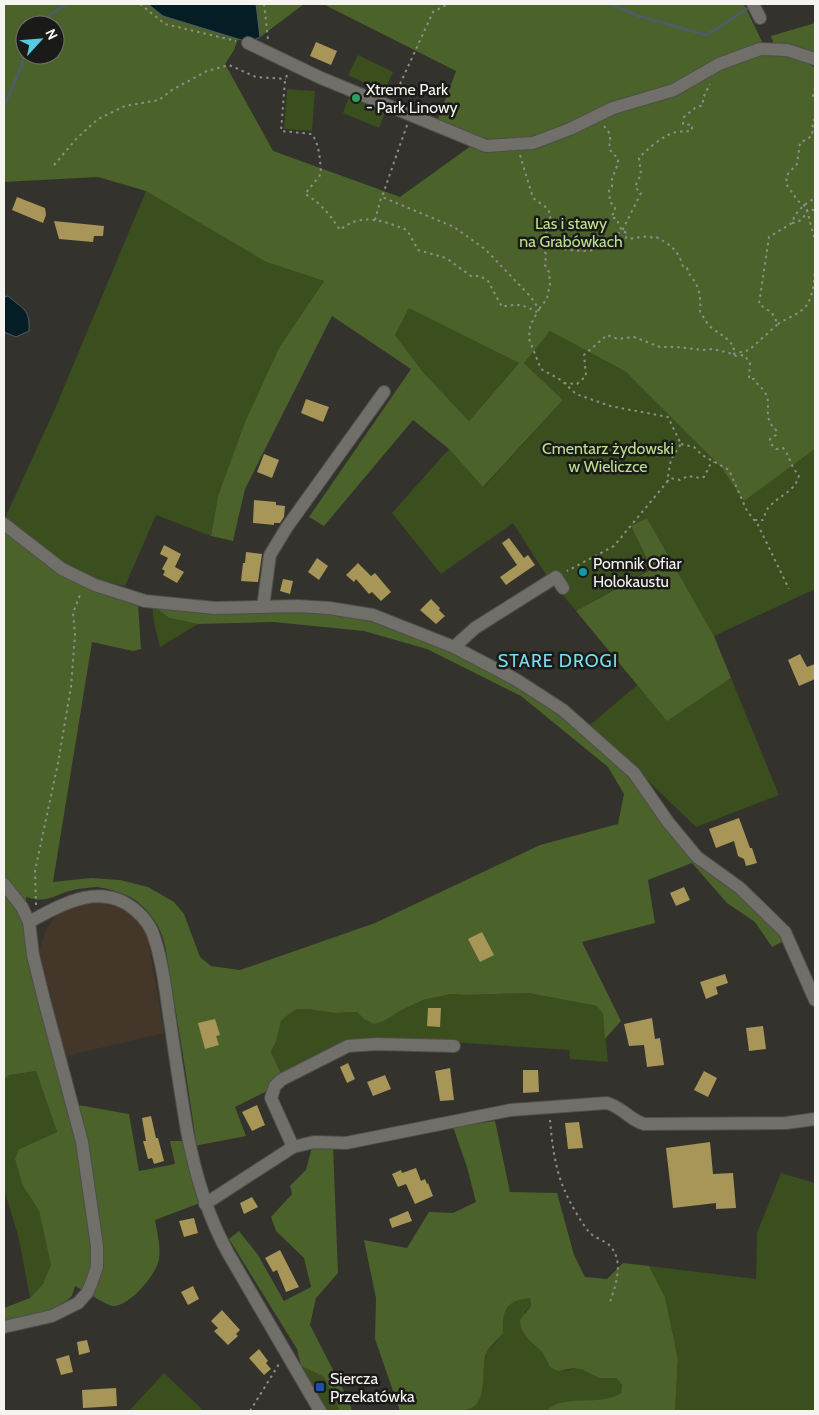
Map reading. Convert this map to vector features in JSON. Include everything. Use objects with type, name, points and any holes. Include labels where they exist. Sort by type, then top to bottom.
[{"type":"street","points":[[248,44],[321,78],[486,146],[533,143],[570,129],[613,108],[674,90],[719,64],[760,49],[787,50],[815,59]]},
{"type":"street","points":[[263,607],[270,555],[287,527],[384,392]]},
{"type":"street","points":[[4,524],[62,569],[86,581],[145,601],[215,608],[329,608],[373,615],[454,647],[515,679],[563,710],[634,773],[668,822],[698,857],[740,888],[785,932],[815,1000]]},
{"type":"street","points":[[454,647],[475,628],[560,582]]},
{"type":"street","points":[[4,884],[33,920],[33,955],[82,1142],[96,1237],[97,1267],[87,1293],[78,1303],[52,1316],[4,1327]]},
{"type":"street","points":[[33,920],[65,903],[80,898],[102,896],[110,897],[134,908],[147,923],[156,940],[162,969],[187,1132],[205,1204],[218,1235],[320,1411]]},
{"type":"street","points":[[293,1147],[271,1098],[275,1086],[281,1080],[348,1046],[377,1044],[454,1046]]},
{"type":"street","points":[[205,1204],[293,1147],[314,1142],[346,1143],[502,1111],[607,1103],[616,1106],[636,1122],[644,1124],[786,1123],[815,1119]]},
{"type":"path","points":[[140,4],[165,24],[248,44]]},
{"type":"path","points":[[264,4],[270,53]]},
{"type":"path","points":[[400,84],[433,12],[448,4]]},
{"type":"path","points":[[293,64],[286,79],[281,131],[312,134],[316,140],[320,155],[321,174],[306,194],[316,200],[329,213],[340,230],[365,218],[407,230],[418,250],[446,258],[471,276],[480,276],[488,281],[502,307],[514,304],[538,310]]},
{"type":"path","points":[[539,244],[550,244],[567,250],[594,250],[622,231],[641,193],[635,187],[641,174],[639,158],[646,149],[668,134],[692,130],[692,125],[683,124],[684,117],[695,108],[703,105],[703,98],[719,64]]},
{"type":"path","points":[[54,165],[77,138],[98,119],[125,106],[159,100],[172,90],[207,71],[229,65],[256,77],[286,79]]},
{"type":"path","points":[[815,88],[813,96],[815,97]]},
{"type":"path","points":[[375,220],[410,115]]},
{"type":"path","points":[[596,116],[610,134],[609,147],[611,152],[618,158],[612,178],[612,187],[609,190],[610,202],[615,207],[612,218],[616,218],[622,231],[627,233],[626,238],[630,239],[638,236],[656,237],[670,244],[680,257],[683,267],[687,268],[688,274],[695,281],[700,297],[700,312],[706,319],[706,323],[714,330],[726,336],[734,347],[733,354]]},
{"type":"path","points":[[815,119],[812,136],[800,143],[797,164],[787,175],[786,184],[807,210],[815,241]]},
{"type":"path","points":[[517,144],[533,198],[547,208],[554,224],[552,229],[543,233],[540,237],[539,244],[546,254],[545,265],[549,272],[550,284],[547,299],[538,310],[530,326],[529,339],[541,369],[564,383],[576,394],[610,406],[668,417],[681,444]]},
{"type":"path","points":[[382,197],[454,227],[485,249],[530,296],[538,310]]},
{"type":"path","points":[[792,223],[795,215],[804,205],[815,198]]},
{"type":"path","points":[[807,210],[815,210]]},
{"type":"path","points":[[778,324],[772,313],[759,304],[769,237],[804,218],[807,210]]},
{"type":"path","points":[[733,354],[749,350],[778,324],[802,310],[809,302],[815,273],[815,246]]},
{"type":"path","points":[[564,383],[577,384],[586,376],[584,355],[607,335],[618,339],[634,337],[660,348],[713,349],[736,356],[744,356],[750,363],[749,379],[754,378],[756,384],[764,390],[769,424],[777,431],[776,435],[770,439],[771,444],[776,449],[783,448],[789,455],[793,469],[799,475],[798,482],[784,496],[769,506],[763,520],[754,520]]},
{"type":"path","points":[[681,444],[694,447],[702,455],[729,470],[747,511],[754,520],[789,589]]},
{"type":"path","points":[[667,482],[671,459],[681,444]]},
{"type":"path","points":[[560,582],[614,546],[667,482],[673,478],[680,480],[688,476],[704,477],[711,463],[714,462]]},
{"type":"path","points":[[33,920],[35,871],[58,763],[71,687],[75,635],[73,613],[86,581]]},
{"type":"path","points":[[549,1107],[559,1175],[565,1191],[590,1234],[609,1245],[618,1264],[618,1277],[610,1302]]},
{"type":"path","points":[[250,1411],[279,1364],[289,1356]]},
{"type":"shaded area","points":[[95,901],[111,904],[127,911],[141,925],[148,939],[164,1033],[66,1056],[39,951],[46,930],[57,914]]},
{"type":"green space","name":"Las i stawy na Grabówkach","points":[[4,4],[304,4],[260,37],[250,42],[238,39],[234,50],[225,64],[273,151],[400,197],[471,146],[815,59],[603,348],[150,193],[266,262],[324,281],[280,346],[218,496],[211,536],[156,515],[125,586],[86,577],[52,557],[5,518],[54,411],[146,191],[111,175],[39,174],[17,65],[65,65],[65,15],[15,15],[15,57]]},
{"type":"green space","points":[[4,4],[148,4],[163,16],[238,39],[234,50],[225,64],[273,151],[400,197],[471,146],[473,137],[438,119],[456,71],[323,4],[744,4],[768,54],[800,57],[815,68],[815,449],[744,501],[721,467],[626,372],[550,331],[524,363],[563,400],[483,487],[449,449],[413,420],[324,526],[309,517],[411,369],[332,316],[245,489],[233,541],[211,536],[218,496],[246,420],[280,346],[324,281],[266,262],[146,191],[98,177],[4,182]],"holes":[[[409,308],[519,363],[469,421],[423,372],[395,335]]]},
{"type":"green space","points":[[256,4],[304,4],[260,37]]},
{"type":"green space","points":[[815,23],[815,54],[775,47],[771,36]]},
{"type":"green space","points":[[358,55],[393,72],[384,92],[348,75]]},
{"type":"green space","points":[[287,89],[315,91],[312,131],[284,129]]},
{"type":"green space","points":[[349,97],[385,112],[379,128],[343,113]]},
{"type":"green space","points":[[409,307],[519,363],[469,421],[423,372],[395,335]]},
{"type":"green space","name":"Cmentarz żydowski w Wieliczce","points":[[550,331],[626,372],[721,467],[744,500],[815,449],[815,589],[714,636],[647,518],[631,526],[652,568],[576,611],[546,575],[513,523],[441,574],[392,513],[449,449],[484,487],[563,400],[523,362]]},
{"type":"green space","points":[[647,518],[714,636],[731,678],[667,721],[576,611],[652,569],[631,526]]},
{"type":"green space","points":[[4,532],[87,588],[138,603],[141,649],[133,651],[92,642],[53,882],[91,878],[120,880],[148,887],[174,902],[184,914],[200,957],[211,966],[240,970],[375,923],[540,845],[618,824],[624,794],[608,767],[521,696],[427,649],[364,631],[273,622],[198,624],[169,618],[152,605],[323,612],[387,625],[420,638],[511,681],[554,710],[631,778],[660,819],[775,926],[782,942],[772,947],[755,922],[727,903],[692,863],[648,880],[655,923],[582,942],[621,1021],[605,1039],[603,1014],[597,1006],[528,993],[451,994],[423,1000],[384,1021],[374,1024],[364,1019],[357,1012],[336,1013],[297,1009],[281,1021],[276,1042],[271,1052],[285,1082],[235,1107],[246,1136],[184,1148],[200,1203],[155,1220],[159,1259],[148,1281],[127,1301],[113,1306],[75,1286],[71,1297],[65,1302],[39,1314],[4,1324],[4,1308],[30,1298],[43,1284],[51,1265],[39,1211],[23,1186],[15,1159],[19,1149],[57,1132],[36,1071],[10,1075],[4,1079]],"holes":[[[97,887],[121,893],[141,904],[157,924],[163,939],[167,954],[196,1141],[170,1141],[175,1164],[139,1171],[129,1114],[67,1103],[27,949],[26,897],[40,900],[76,889]]]},
{"type":"green space","points":[[152,605],[169,618],[198,624],[160,647]]},
{"type":"green space","points":[[731,678],[779,795],[696,827],[590,725],[637,685],[667,720]]},
{"type":"green space","points":[[528,993],[597,1006],[603,1014],[608,1062],[570,1059],[569,1050],[376,1037],[343,1043],[282,1075],[271,1053],[281,1021],[297,1009],[336,1013],[357,1012],[364,1019],[384,1021],[423,1000],[440,996],[451,994]]},
{"type":"green space","points":[[36,1071],[57,1132],[19,1149],[28,1194],[39,1211],[52,1266],[43,1284],[30,1298],[19,1239],[4,1189],[4,1079],[10,1075]]},
{"type":"green space","points":[[495,1121],[510,1192],[557,1193],[574,1255],[585,1277],[607,1279],[623,1263],[649,1266],[665,1297],[678,1359],[675,1411],[546,1411],[554,1405],[563,1402],[612,1397],[621,1393],[622,1385],[616,1378],[599,1378],[574,1368],[558,1371],[550,1367],[542,1352],[528,1339],[521,1328],[520,1320],[531,1306],[530,1298],[514,1302],[506,1309],[503,1320],[503,1334],[487,1352],[482,1393],[474,1407],[450,1412],[400,1411],[375,1339],[376,1298],[364,1240],[407,1248],[429,1212],[453,1213],[476,1202],[467,1167],[453,1127]]},
{"type":"green space","points":[[333,1146],[338,1273],[316,1298],[310,1325],[349,1401],[352,1411],[340,1411],[324,1377],[301,1366],[297,1349],[229,1239],[239,1231],[258,1255],[284,1301],[311,1287],[304,1258],[276,1231],[271,1217],[292,1194],[290,1186],[306,1170],[312,1147]]},
{"type":"green space","points":[[781,1173],[815,1183],[815,1411],[675,1411],[678,1359],[665,1297],[649,1266],[756,1279],[757,1233]]},
{"type":"green space","points":[[530,1297],[531,1306],[525,1312],[528,1339],[542,1352],[550,1367],[566,1371],[574,1368],[599,1378],[616,1378],[622,1385],[621,1393],[614,1398],[597,1401],[562,1402],[546,1411],[455,1411],[468,1410],[483,1385],[483,1369],[487,1352],[503,1334],[503,1319],[506,1308],[514,1301]]},
{"type":"green space","points":[[301,1366],[324,1377],[340,1411],[327,1411]]},
{"type":"green space","points":[[164,1373],[204,1411],[129,1411]]},
{"type":"water","points":[[148,4],[256,4],[260,37],[250,42],[238,39],[163,16]]},
{"type":"water","points":[[8,296],[22,307],[28,318],[29,331],[16,337],[4,332],[4,297]]},
{"type":"building","points":[[316,42],[337,51],[331,65],[310,56]]},
{"type":"building","points":[[17,197],[45,208],[46,215],[43,223],[12,210]]},
{"type":"building","points":[[54,221],[104,226],[103,236],[94,236],[93,242],[59,239]]},
{"type":"building","points":[[306,399],[329,407],[323,422],[301,413]]},
{"type":"building","points":[[264,454],[279,460],[272,478],[257,472]]},
{"type":"building","points":[[254,500],[276,502],[276,505],[285,506],[284,517],[280,523],[274,523],[274,525],[253,523]]},
{"type":"building","points":[[509,538],[524,558],[528,555],[535,565],[506,585],[500,577],[517,565],[502,543]]},
{"type":"building","points":[[164,545],[181,554],[175,567],[184,572],[177,583],[163,575],[165,571],[162,569],[168,558],[160,554]]},
{"type":"building","points":[[246,552],[262,554],[258,582],[241,581]]},
{"type":"building","points":[[317,558],[328,566],[319,580],[308,572]]},
{"type":"building","points":[[358,563],[371,576],[375,573],[391,592],[381,601],[372,592],[369,594],[356,579],[354,582],[346,575]]},
{"type":"building","points":[[283,579],[293,581],[290,594],[280,591]]},
{"type":"building","points":[[431,599],[445,616],[436,624],[420,610]]},
{"type":"building","points":[[800,654],[807,667],[815,664],[815,679],[799,686],[788,660]]},
{"type":"building","points":[[739,818],[757,863],[746,866],[744,859],[738,856],[734,841],[716,848],[709,829]]},
{"type":"building","points":[[684,887],[690,900],[676,906],[670,893]]},
{"type":"building","points":[[482,932],[494,955],[480,962],[468,939]]},
{"type":"building","points":[[725,974],[728,983],[716,987],[718,994],[706,999],[700,982]]},
{"type":"building","points":[[428,1008],[441,1008],[440,1027],[427,1026]]},
{"type":"building","points":[[652,1018],[655,1039],[660,1038],[664,1065],[647,1067],[644,1045],[629,1046],[624,1024]]},
{"type":"building","points":[[215,1019],[220,1035],[216,1036],[219,1045],[205,1049],[198,1023]]},
{"type":"building","points":[[763,1026],[766,1049],[749,1051],[746,1028]]},
{"type":"building","points":[[348,1063],[355,1079],[347,1083],[340,1067]]},
{"type":"building","points":[[450,1068],[454,1100],[440,1101],[435,1071]]},
{"type":"building","points":[[523,1070],[538,1070],[539,1092],[523,1093]]},
{"type":"building","points":[[704,1071],[717,1078],[708,1097],[694,1090]]},
{"type":"building","points":[[385,1075],[391,1089],[373,1096],[367,1082]]},
{"type":"building","points":[[257,1105],[265,1125],[252,1131],[242,1112]]},
{"type":"building","points":[[151,1116],[164,1161],[154,1164],[152,1158],[148,1159],[143,1141],[146,1141],[142,1118]]},
{"type":"building","points":[[579,1122],[583,1148],[568,1149],[565,1123]]},
{"type":"building","points":[[710,1142],[713,1174],[733,1173],[736,1208],[716,1209],[716,1203],[673,1208],[666,1148]]},
{"type":"building","points":[[416,1168],[421,1181],[425,1179],[428,1183],[433,1196],[415,1204],[406,1184],[398,1187],[392,1174],[401,1170],[402,1173]]},
{"type":"building","points":[[252,1197],[258,1207],[244,1214],[240,1203]]},
{"type":"building","points":[[408,1211],[412,1221],[392,1228],[389,1219]]},
{"type":"building","points":[[194,1218],[198,1233],[184,1237],[179,1221]]},
{"type":"building","points":[[280,1250],[299,1287],[286,1292],[277,1270],[273,1272],[265,1258]]},
{"type":"building","points":[[193,1286],[199,1299],[188,1305],[181,1292]]},
{"type":"building","points":[[222,1310],[240,1330],[236,1334],[238,1336],[228,1345],[214,1331],[218,1328],[211,1321]]},
{"type":"building","points":[[87,1340],[90,1352],[79,1355],[77,1342]]},
{"type":"building","points":[[259,1349],[268,1361],[266,1363],[271,1369],[264,1375],[249,1358]]},
{"type":"building","points":[[69,1355],[73,1372],[61,1375],[56,1359]]},
{"type":"building","points":[[116,1388],[117,1406],[83,1408],[82,1390]]},
{"type":"waterway","points":[[50,15],[67,4]]},
{"type":"waterway","points":[[610,4],[639,16],[706,35],[750,7]]},
{"type":"waterway","points":[[4,106],[22,65]]},
{"type":"place","name":"Xtreme Park - Park Linowy","points":[[356,98]]},
{"type":"place","name":"Pomnik Ofiar Holokaustu","points":[[583,572]]},
{"type":"place","name":"Siercza Przekatówka","points":[[320,1387]]},
{"type":"district","name":"STARE DROGI","points":[[558,661]]}]
